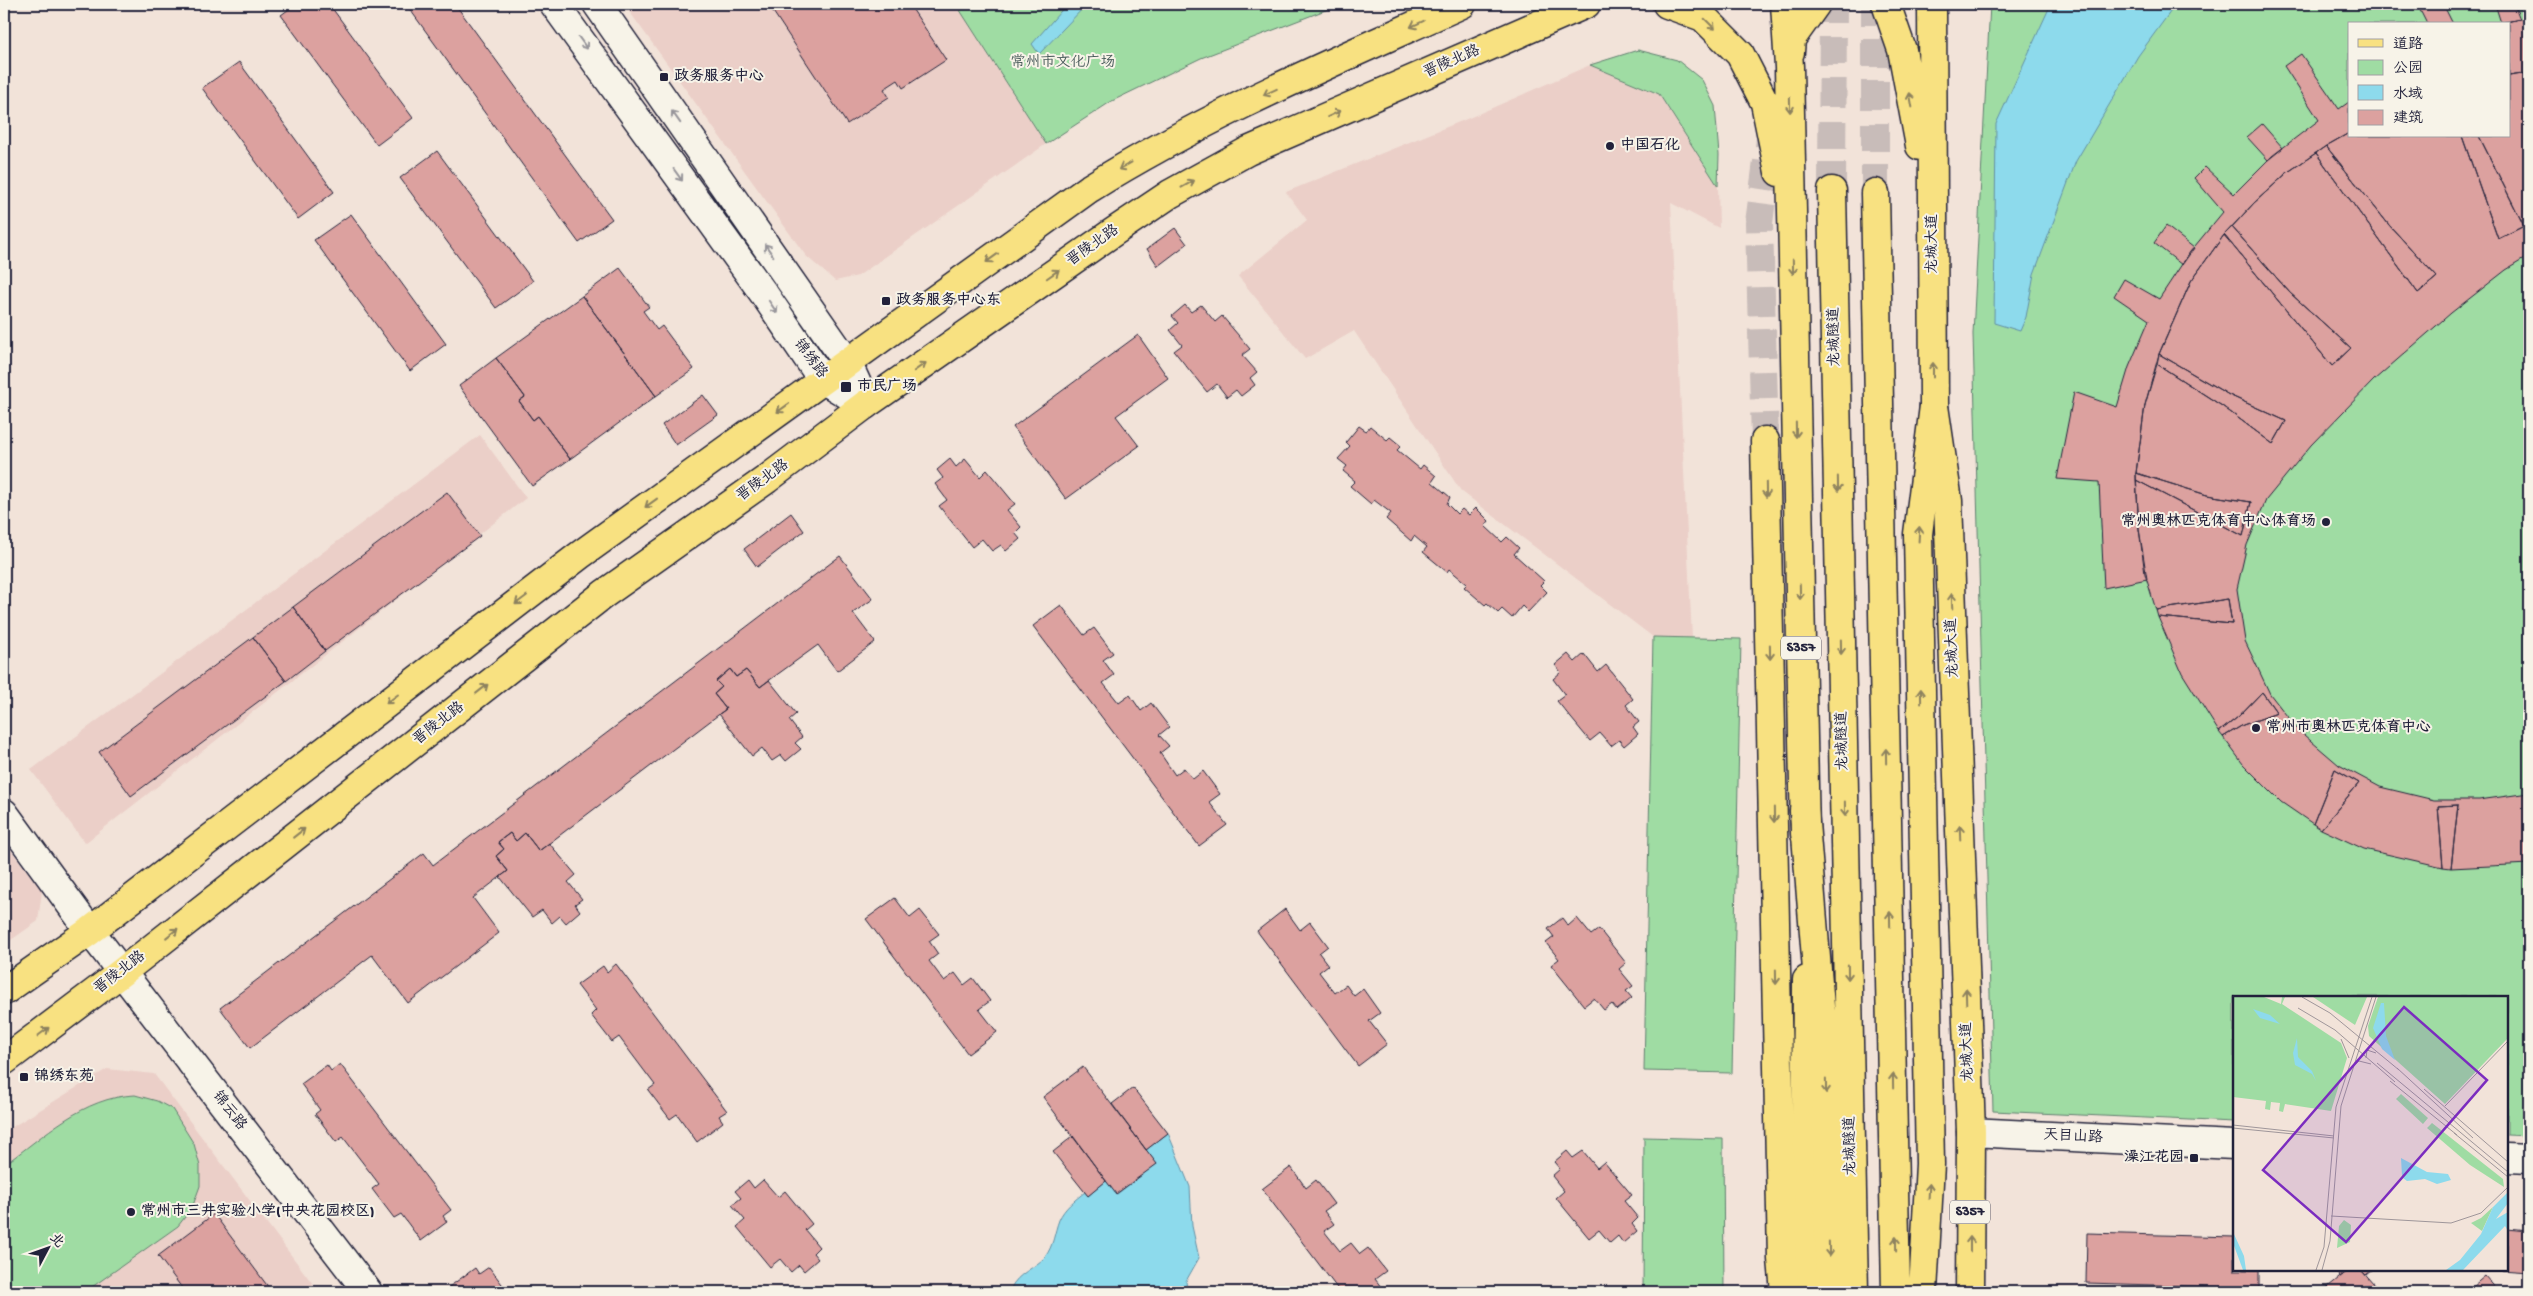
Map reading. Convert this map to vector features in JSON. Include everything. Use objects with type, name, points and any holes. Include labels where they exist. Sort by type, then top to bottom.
[{"type":"main road","points":[[4,991],[90,931],[580,555],[822,379],[1090,188],[1124,167],[1249,101],[1462,4]]},
{"type":"main road","name":"晋陵北路","points":[[4,1061],[122,972],[604,594],[767,479],[865,405],[1112,232],[1179,189],[1248,151],[1586,4]]},
{"type":"main road","points":[[1667,4],[1703,17],[1740,54],[1765,103],[1792,237]]},
{"type":"main road","name":"S357","points":[[1785,4],[1789,67],[1804,811],[1808,1076],[1805,1292]]},
{"type":"main road","points":[[1789,67],[1791,39],[1816,4]]},
{"type":"main road","points":[[1886,4],[1902,50],[1933,217]]},
{"type":"main road","name":"龙城大道","points":[[1932,4],[1934,406],[1948,502],[1971,1132],[1970,1292]]},
{"type":"main road","name":"龙城隧道","points":[[1832,191],[1854,1292]]},
{"type":"main road","points":[[1875,193],[1896,1292]]},
{"type":"main road","points":[[1922,1292],[1930,1164],[1918,534],[1934,406]]},
{"type":"main road","points":[[1765,441],[1782,1259],[1785,1292]]},
{"type":"main road","points":[[1804,811],[1826,1080],[1830,1292]]},
{"type":"street","name":"锦绣路","points":[[554,4],[764,294],[822,379],[865,405]]},
{"type":"street","name":"锦绣路","points":[[597,4],[848,362],[865,405]]},
{"type":"street","name":"锦云路","points":[[4,813],[90,931],[368,1292]]},
{"type":"street","name":"天目山路","points":[[1971,1132],[2233,1145]]},
{"type":"street","points":[[2508,1158],[2529,1159]]},
{"type":"shaded area","points":[[624,4],[956,4],[1046,144],[858,276],[835,281],[806,256]]},
{"type":"shaded area","points":[[1590,65],[1659,94],[1718,186],[1719,228],[1671,203],[1692,638],[1653,637],[1461,491],[1354,331],[1305,359],[1238,276],[1307,220],[1286,192],[1469,118]]},
{"type":"shaded area","points":[[480,435],[526,498],[85,843],[31,770]]},
{"type":"shaded area","points":[[4,841],[42,891],[38,921],[4,945]]},
{"type":"shaded area","name":"常州市三井实验小学(中央花园校区)","points":[[107,1069],[154,1074],[319,1292],[4,1292],[4,1132]]},
{"type":"green space","name":"常州市文化广场","points":[[956,4],[1341,4],[1201,58],[1112,101],[1046,144]]},
{"type":"green space","name":"常州市奥林匹克体育中心","points":[[1990,4],[2529,4],[2529,1136],[2508,1135],[2508,996],[2233,996],[2233,1122],[1993,1111],[1973,334]]},
{"type":"green space","points":[[1638,50],[1677,60],[1702,80],[1715,106],[1719,155],[1718,186],[1659,94],[1590,65]]},
{"type":"green space","points":[[1653,637],[1741,639],[1732,1073],[1644,1071]]},
{"type":"green space","name":"常州市三井实验小学(中央花园校区)","points":[[135,1095],[157,1101],[172,1109],[194,1144],[200,1166],[200,1186],[192,1208],[178,1226],[85,1292],[4,1292],[4,1165],[49,1131],[81,1110],[116,1097]]},
{"type":"green space","points":[[1644,1137],[1723,1139],[1724,1292],[1643,1292]]},
{"type":"water","points":[[1067,4],[1087,4],[1039,54],[1032,44]]},
{"type":"water","points":[[2051,4],[2176,4],[2138,56],[2076,161],[2034,274],[2026,317],[2020,331],[1994,323],[1996,124]]},
{"type":"water","points":[[1168,1133],[1190,1187],[1192,1226],[1199,1258],[1186,1281],[1187,1292],[1023,1292],[1011,1288],[1022,1275],[1045,1257],[1052,1243],[1059,1220],[1070,1204],[1085,1192],[1088,1196],[1106,1181],[1117,1194],[1156,1164],[1146,1150]]},
{"type":"building","points":[[296,4],[329,4],[413,118],[377,145],[281,15]]},
{"type":"building","points":[[406,4],[455,4],[612,219],[579,243]]},
{"type":"building","points":[[768,4],[909,4],[946,60],[903,88],[898,80],[884,89],[889,97],[847,124]]},
{"type":"building","points":[[2417,4],[2443,4],[2452,22],[2426,22]]},
{"type":"building","points":[[2495,4],[2514,4],[2520,19],[2501,22]]},
{"type":"building","points":[[2529,17],[2529,73],[2510,76],[2510,22],[2506,22]]},
{"type":"building","points":[[2301,54],[2339,109],[2348,103],[2348,134],[2288,172],[2254,203],[2224,235],[2191,281],[2159,354],[2145,405],[2136,473],[2139,529],[2147,579],[2104,588],[2099,482],[2057,479],[2074,392],[2117,407],[2129,367],[2149,320],[2114,296],[2124,279],[2159,299],[2190,252],[2223,212],[2194,178],[2205,167],[2234,194],[2272,156],[2319,120],[2284,66]]},
{"type":"building","points":[[239,62],[334,192],[298,219],[202,88]]},
{"type":"building","points":[[2529,73],[2529,256],[2506,270],[2451,313],[2374,380],[2311,445],[2266,500],[2247,545],[2237,589],[2245,641],[2270,694],[2297,729],[2339,765],[2380,787],[2434,800],[2479,800],[2529,793],[2529,864],[2451,868],[2458,805],[2438,806],[2443,867],[2364,849],[2321,829],[2359,783],[2335,769],[2313,824],[2281,802],[2243,764],[2223,737],[2243,725],[2277,713],[2262,692],[2238,717],[2219,732],[2182,673],[2158,617],[2232,624],[2228,599],[2156,610],[2145,574],[2139,529],[2136,480],[2243,536],[2251,502],[2207,495],[2136,473],[2145,405],[2157,364],[2222,406],[2273,444],[2286,421],[2229,395],[2159,354],[2191,281],[2224,235],[2332,366],[2351,348],[2290,293],[2232,227],[2254,203],[2288,172],[2316,153],[2418,293],[2437,277],[2389,225],[2326,146],[2348,134],[2348,138],[2463,138],[2498,239],[2524,226],[2480,138],[2510,138],[2510,76]]},
{"type":"building","points":[[2262,124],[2283,148],[2268,160],[2247,137]]},
{"type":"building","points":[[2463,138],[2480,138],[2524,226],[2498,239]]},
{"type":"building","points":[[2326,146],[2389,225],[2437,277],[2418,293],[2316,153]]},
{"type":"building","points":[[437,151],[533,281],[496,308],[400,178]]},
{"type":"building","points":[[351,214],[446,344],[410,371],[314,240]]},
{"type":"building","points":[[2166,226],[2194,248],[2182,265],[2154,243]]},
{"type":"building","points":[[2232,227],[2290,293],[2351,348],[2332,366],[2224,235]]},
{"type":"building","points":[[1175,228],[1187,244],[1158,266],[1147,249]]},
{"type":"building","points":[[620,268],[649,307],[643,311],[657,330],[662,326],[694,369],[656,396],[582,296]]},
{"type":"building","points":[[582,296],[656,396],[570,459],[538,416],[533,420],[519,401],[525,397],[496,358]]},
{"type":"building","points":[[1185,305],[1191,312],[1201,305],[1215,322],[1222,316],[1250,349],[1242,355],[1257,372],[1250,378],[1255,385],[1241,396],[1236,390],[1227,397],[1217,384],[1207,392],[1174,351],[1182,345],[1170,330],[1178,323],[1172,316]]},
{"type":"building","points":[[1138,335],[1168,378],[1116,416],[1139,446],[1066,499],[1013,427]]},
{"type":"building","points":[[2159,354],[2229,395],[2286,421],[2273,444],[2222,406],[2157,364]]},
{"type":"building","points":[[496,358],[525,397],[519,401],[533,420],[538,416],[570,459],[532,486],[459,386]]},
{"type":"building","points":[[703,395],[718,415],[676,445],[662,425]]},
{"type":"building","points":[[1359,426],[1366,431],[1370,426],[1387,440],[1390,437],[1401,446],[1397,450],[1420,469],[1423,465],[1436,476],[1432,482],[1450,497],[1447,504],[1457,514],[1462,509],[1469,515],[1476,508],[1489,521],[1485,526],[1502,542],[1507,537],[1519,548],[1514,554],[1544,581],[1540,585],[1547,592],[1528,612],[1522,606],[1512,618],[1502,609],[1498,613],[1487,603],[1485,605],[1464,587],[1467,584],[1449,569],[1447,572],[1423,552],[1427,547],[1414,536],[1411,541],[1386,519],[1391,513],[1374,500],[1371,504],[1350,486],[1355,481],[1343,471],[1347,466],[1338,459],[1350,446],[1346,442]]},
{"type":"building","points":[[950,459],[956,467],[965,459],[980,477],[987,470],[1015,504],[1007,510],[1021,527],[1015,533],[1020,539],[1006,551],[1001,545],[992,551],[982,539],[972,547],[939,506],[947,500],[935,484],[943,478],[937,470]]},
{"type":"building","points":[[2136,473],[2207,495],[2251,502],[2243,536],[2136,480]]},
{"type":"building","points":[[447,492],[480,536],[325,651],[293,607]]},
{"type":"building","points":[[791,513],[804,531],[757,567],[744,549]]},
{"type":"building","points":[[840,556],[873,599],[853,613],[875,642],[837,671],[818,645],[760,687],[746,670],[736,677],[730,669],[716,681],[722,687],[714,694],[726,709],[539,851],[525,833],[516,841],[510,833],[498,842],[504,849],[496,856],[508,871],[473,898],[499,933],[408,1003],[372,955],[250,1048],[220,1008],[424,853],[433,865]]},
{"type":"building","points":[[2228,599],[2232,624],[2158,617],[2156,610]]},
{"type":"building","points":[[1061,605],[1084,635],[1094,628],[1113,653],[1103,660],[1114,675],[1103,683],[1119,703],[1130,695],[1141,711],[1151,703],[1169,727],[1159,735],[1169,746],[1160,753],[1175,775],[1184,768],[1193,779],[1203,771],[1220,794],[1209,802],[1227,825],[1199,846],[1033,626]]},
{"type":"building","points":[[293,607],[325,651],[286,681],[253,637]]},
{"type":"building","points":[[253,637],[286,681],[131,796],[99,752]]},
{"type":"building","points":[[1568,654],[1575,662],[1584,654],[1598,672],[1606,665],[1633,699],[1626,705],[1639,722],[1633,727],[1638,734],[1624,746],[1619,740],[1611,746],[1600,733],[1590,741],[1557,701],[1565,695],[1553,679],[1561,672],[1555,665]]},
{"type":"building","points":[[730,669],[736,677],[746,670],[760,687],[769,680],[796,714],[789,720],[802,737],[795,743],[801,749],[786,761],[781,755],[772,761],[762,748],[752,756],[719,714],[726,709],[714,694],[722,687],[716,681]]},
{"type":"building","points":[[2262,692],[2277,713],[2243,725],[2223,737],[2219,732],[2238,717]]},
{"type":"building","points":[[2335,769],[2359,783],[2321,829],[2313,824]]},
{"type":"building","points":[[2458,805],[2451,868],[2443,867],[2438,806]]},
{"type":"building","points":[[510,833],[516,841],[525,833],[539,851],[549,843],[576,875],[568,882],[582,899],[575,904],[580,911],[566,923],[560,916],[552,923],[542,910],[532,917],[500,877],[508,871],[496,856],[504,849],[498,842]]},
{"type":"building","points":[[895,898],[910,918],[920,910],[939,934],[929,941],[938,954],[929,961],[944,981],[955,973],[964,985],[973,978],[990,1001],[979,1009],[997,1032],[968,1054],[866,919]]},
{"type":"building","points":[[1285,909],[1300,930],[1310,922],[1328,946],[1319,953],[1328,965],[1319,972],[1335,993],[1346,985],[1354,996],[1363,989],[1380,1013],[1369,1021],[1387,1044],[1358,1066],[1257,931]]},
{"type":"building","points":[[1562,918],[1568,926],[1577,918],[1591,935],[1599,929],[1626,963],[1619,969],[1633,986],[1626,991],[1632,998],[1617,1010],[1612,1004],[1604,1010],[1594,998],[1584,1006],[1551,965],[1559,959],[1546,943],[1554,937],[1548,929]]},
{"type":"building","points":[[616,964],[727,1111],[719,1116],[723,1122],[697,1142],[677,1114],[670,1119],[648,1090],[655,1085],[619,1037],[612,1042],[591,1015],[596,1010],[577,985],[603,966],[607,972]]},
{"type":"building","points":[[340,1064],[451,1210],[443,1216],[447,1222],[421,1241],[401,1214],[394,1218],[372,1189],[379,1184],[343,1137],[336,1142],[315,1114],[320,1110],[301,1084],[327,1065],[331,1071]]},
{"type":"building","points":[[1083,1067],[1157,1164],[1116,1194],[1043,1097]]},
{"type":"building","points":[[1133,1088],[1168,1133],[1146,1150],[1112,1104]]},
{"type":"building","points":[[1073,1136],[1106,1181],[1088,1196],[1053,1152]]},
{"type":"building","points":[[1567,1151],[1573,1158],[1583,1151],[1597,1168],[1604,1162],[1632,1195],[1624,1201],[1638,1218],[1632,1224],[1637,1231],[1623,1243],[1618,1236],[1610,1243],[1599,1230],[1589,1238],[1556,1198],[1564,1191],[1552,1176],[1560,1169],[1554,1162]]},
{"type":"building","points":[[1291,1167],[1306,1188],[1316,1180],[1334,1204],[1324,1211],[1334,1224],[1324,1231],[1340,1251],[1351,1243],[1360,1254],[1368,1248],[1386,1271],[1375,1279],[1385,1292],[1340,1292],[1262,1189]]},
{"type":"building","points":[[748,1180],[754,1188],[763,1180],[778,1197],[785,1191],[812,1224],[805,1230],[819,1247],[813,1253],[818,1259],[804,1271],[799,1265],[791,1272],[780,1259],[770,1267],[737,1227],[745,1220],[732,1205],[741,1198],[735,1191]]},
{"type":"building","points":[[214,1214],[272,1292],[185,1292],[158,1256]]},
{"type":"building","points":[[2508,1229],[2529,1231],[2529,1272],[2508,1270]]},
{"type":"building","points":[[2087,1233],[2233,1237],[2233,1271],[2259,1271],[2259,1288],[2086,1283]]},
{"type":"building","points":[[489,1267],[508,1292],[453,1292],[449,1287],[475,1268],[479,1274]]},
{"type":"building","points":[[2335,1271],[2348,1271],[2340,1277]]},
{"type":"building","points":[[2348,1271],[2362,1271],[2380,1292],[2326,1292],[2324,1290]]},
{"type":"building","points":[[2362,1271],[2371,1271],[2366,1275]]},
{"type":"building","points":[[2485,1276],[2499,1292],[2466,1292]]},
{"type":"tunnel","points":[[1832,191],[1833,4]]},
{"type":"tunnel","points":[[1875,4],[1875,193]]},
{"type":"tunnel","points":[[1765,441],[1759,223],[1770,139]]},
{"type":"place","name":"政务服务中心","points":[[664,77]]},
{"type":"place","name":"中国石化","points":[[1610,146]]},
{"type":"place","name":"政务服务中心东","points":[[886,301]]},
{"type":"place","name":"市民广场","points":[[846,387]]},
{"type":"place","name":"常州奥林匹克体育中心体育场","points":[[2326,522]]},
{"type":"place","name":"常州市奥林匹克体育中心","points":[[2256,728]]},
{"type":"place","name":"锦绣东苑","points":[[24,1077]]},
{"type":"place","name":"澡江花园","points":[[2194,1158]]},
{"type":"place","name":"常州市三井实验小学(中央花园校区)","points":[[131,1212]]}]
